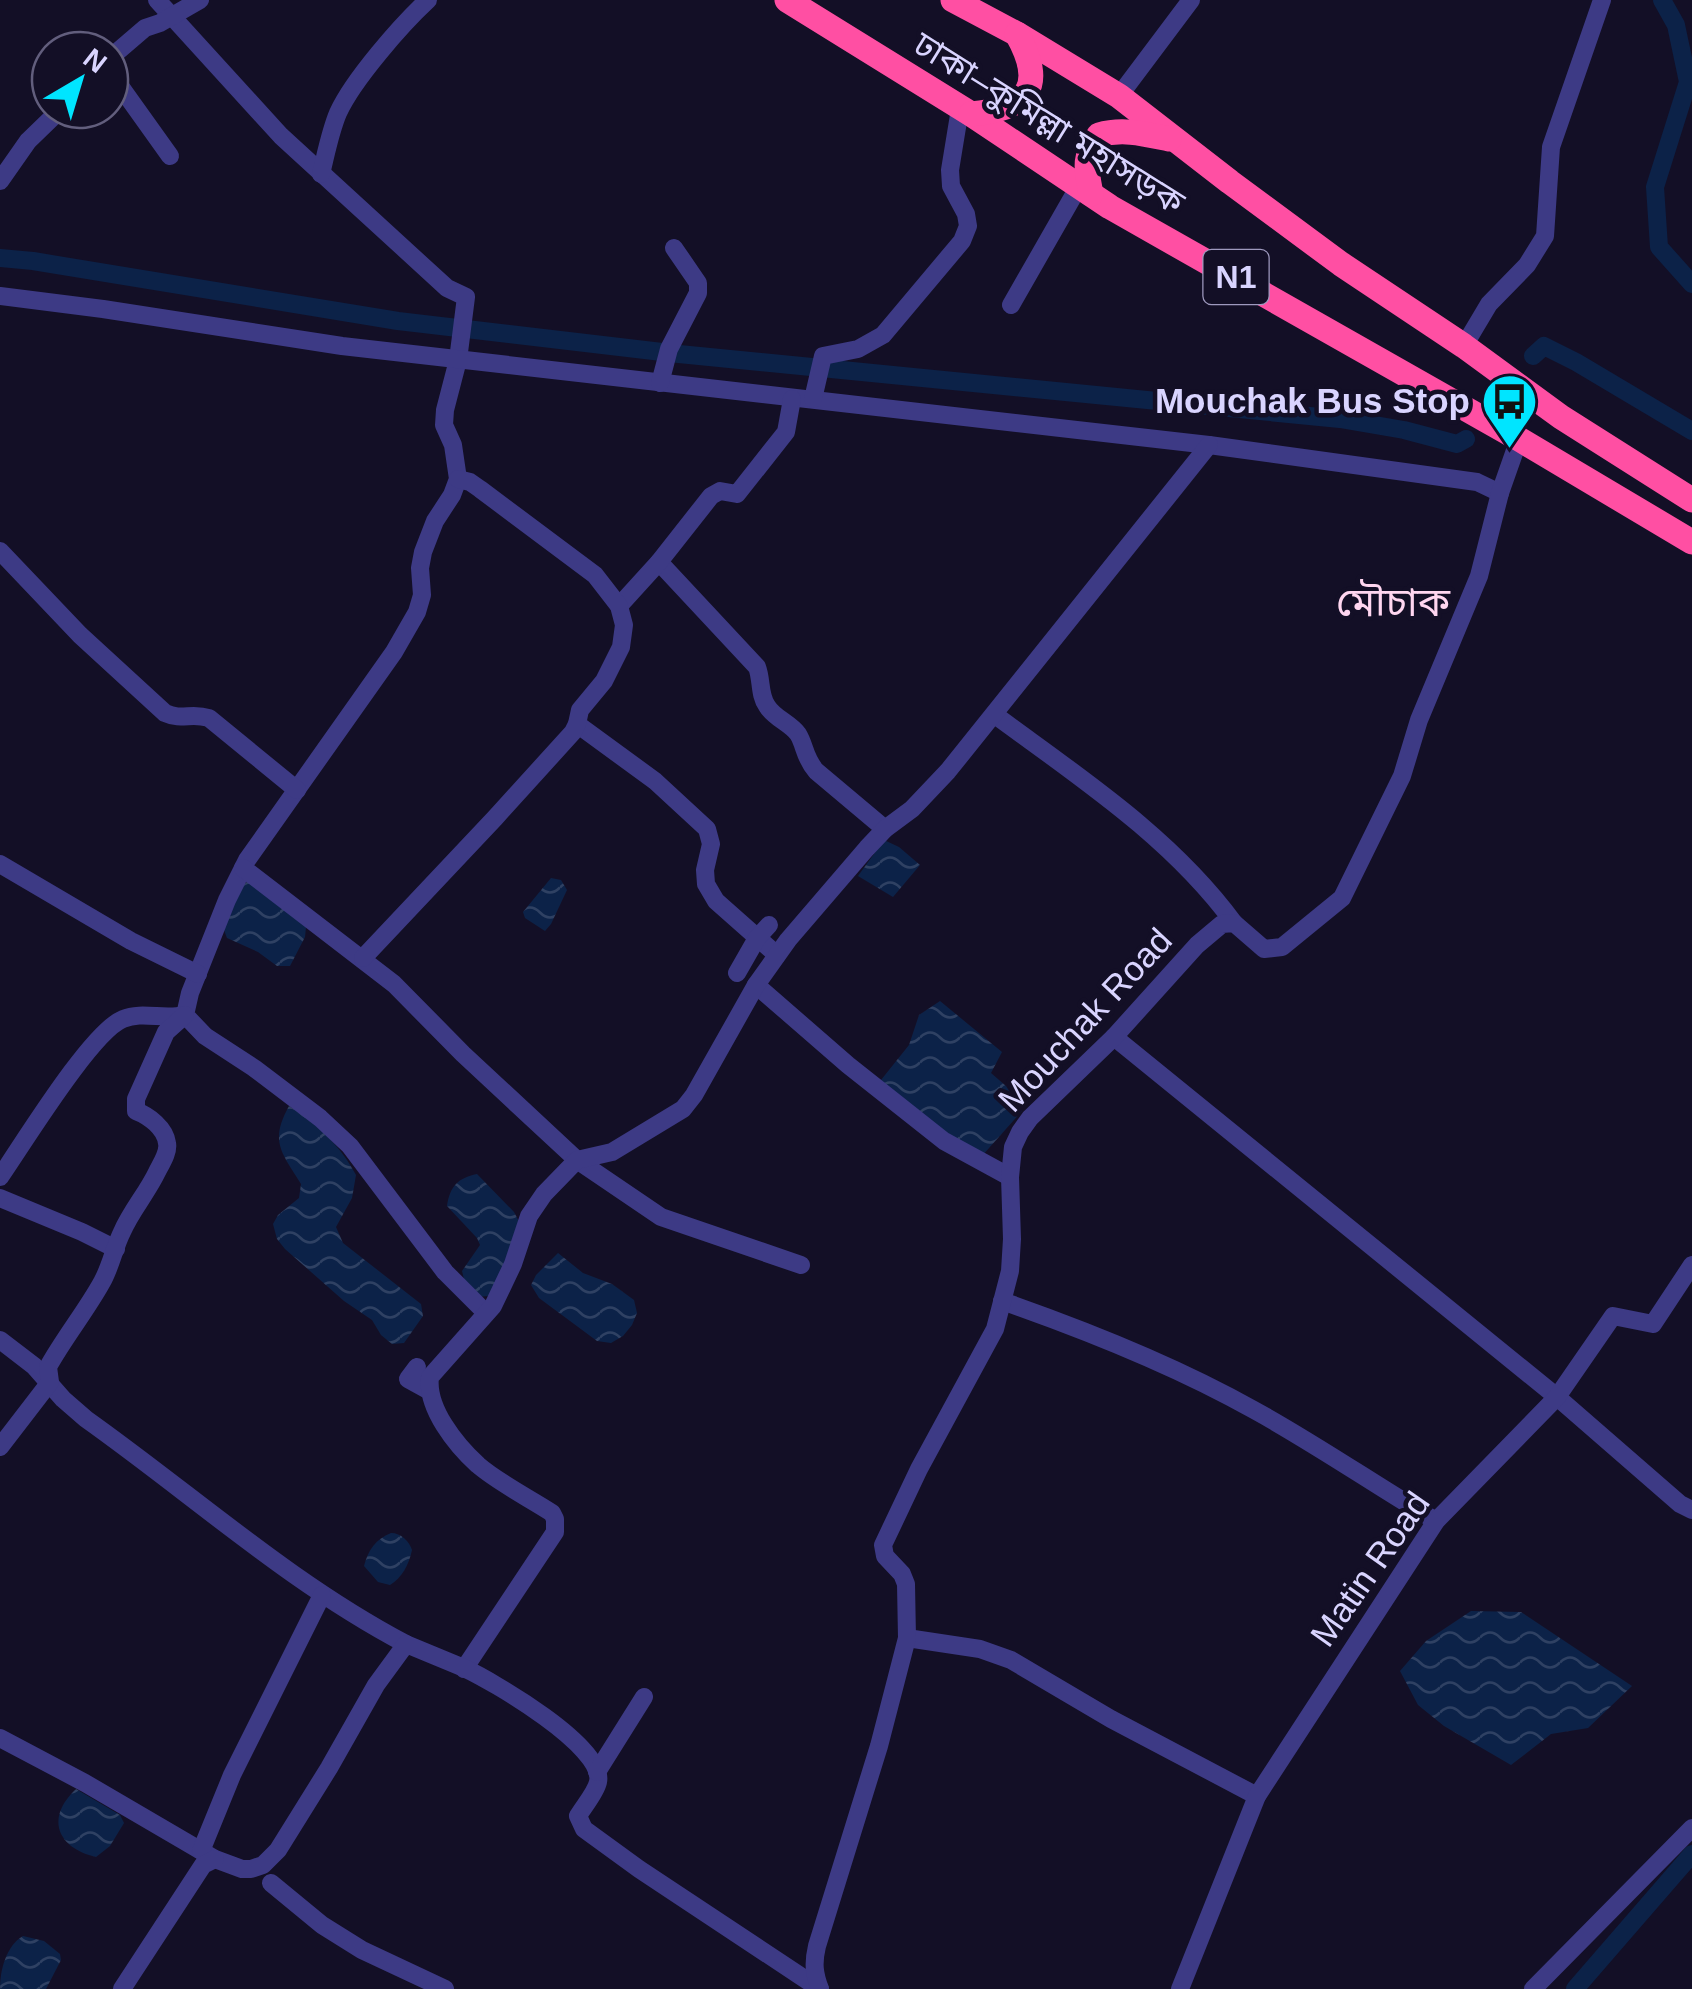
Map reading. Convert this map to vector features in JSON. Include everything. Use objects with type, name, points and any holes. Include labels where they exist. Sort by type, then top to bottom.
[{"type":"highway","name":"ঢাকা–কুমিল্লা মহাসড়ক","points":[[787,0],[1084,190],[1692,542]]},
{"type":"highway","name":"ঢাকা–কুমিল্লা মহাসড়ক","points":[[954,0],[1119,96],[1341,264],[1464,346],[1561,418],[1689,498]]},
{"type":"highway","points":[[965,112],[993,112],[1015,104],[1025,95],[1031,84],[1031,67],[1017,34]]},
{"type":"highway","points":[[1084,190],[1089,149],[1098,135],[1138,132],[1177,141]]},
{"type":"street","points":[[0,1448],[50,1382],[48,1367],[101,1284],[128,1219],[155,1177],[166,1151],[161,1130],[149,1116],[136,1111],[136,1099],[166,1032],[185,1015],[227,900],[243,868],[394,652],[417,612],[422,595],[422,552],[458,479],[453,446],[444,425],[466,297],[447,288],[280,136],[157,0]]},
{"type":"street","points":[[130,41],[145,28],[200,0]]},
{"type":"street","points":[[321,174],[338,113],[353,88],[428,0]]},
{"type":"street","points":[[1119,96],[1190,0]]},
{"type":"street","points":[[1464,346],[1489,304],[1527,265],[1545,236],[1550,147],[1602,0]]},
{"type":"street","points":[[130,100],[170,156]]},
{"type":"street","points":[[813,399],[823,356],[858,350],[883,335],[962,241],[968,226],[966,214],[952,186],[950,170],[965,112]]},
{"type":"street","points":[[0,182],[40,130]]},
{"type":"street","points":[[1011,305],[1084,190]]},
{"type":"street","points":[[664,366],[698,293],[698,282],[674,248]]},
{"type":"street","points":[[0,296],[342,346],[664,366],[792,399],[1209,445],[1477,482],[1500,493]]},
{"type":"street","points":[[619,606],[711,496],[720,491],[737,494],[745,486],[786,432],[792,399]]},
{"type":"street","points":[[995,715],[1118,806],[1193,873],[1234,923],[1264,949],[1282,946],[1342,898],[1402,776],[1418,720],[1479,576],[1500,493],[1519,439]]},
{"type":"street","points":[[464,1668],[555,1532],[555,1519],[552,1513],[478,1465],[448,1431],[428,1390],[430,1377],[493,1306],[514,1264],[528,1216],[577,1160],[612,1152],[683,1108],[756,985],[814,908],[886,829],[912,810],[948,771],[1209,445]]},
{"type":"street","points":[[362,958],[578,724],[580,710],[604,681],[622,647],[624,625],[619,606],[595,575],[480,489],[458,479]]},
{"type":"street","points":[[1,554],[80,636],[166,713],[176,718],[196,714],[208,718],[297,790]]},
{"type":"street","points":[[659,562],[757,667],[767,707],[798,734],[806,760],[886,829]]},
{"type":"street","points":[[578,724],[655,782],[707,829],[712,844],[704,870],[706,884],[716,902],[763,932],[777,955]]},
{"type":"street","points":[[0,864],[130,942],[198,974]]},
{"type":"street","points":[[243,868],[413,1002],[462,1054],[577,1160],[661,1217],[801,1264]]},
{"type":"street","name":"Mouchak Road","points":[[907,1638],[906,1584],[886,1556],[883,1545],[995,1329],[1010,1271],[1013,1147],[1030,1118],[1114,1037],[1198,945],[1222,924],[1234,923]]},
{"type":"street","points":[[737,973],[763,932]]},
{"type":"street","points":[[756,985],[944,1141],[1010,1177]]},
{"type":"street","points":[[0,1177],[78,1066],[114,1023],[129,1016],[185,1015]]},
{"type":"street","points":[[185,1015],[205,1036],[320,1118],[350,1146],[445,1272],[486,1313]]},
{"type":"street","points":[[1114,1037],[1692,1510]]},
{"type":"street","points":[[0,1198],[116,1249]]},
{"type":"street","name":"Matin Road","points":[[1180,1989],[1257,1796],[1436,1521],[1557,1398],[1613,1316],[1653,1324],[1692,1265]]},
{"type":"street","points":[[1002,1300],[1092,1333],[1250,1408],[1325,1450],[1436,1521]]},
{"type":"street","points":[[0,1340],[34,1366],[86,1419],[322,1595],[362,1621],[464,1668],[524,1702],[570,1737],[590,1758],[597,1772],[598,1781],[578,1816],[584,1828],[639,1869],[819,1985]]},
{"type":"street","points":[[417,1367],[408,1379],[428,1390]]},
{"type":"street","points":[[122,1989],[203,1865],[232,1774],[322,1595]]},
{"type":"street","points":[[819,1985],[814,1962],[817,1946],[879,1746],[907,1638],[980,1650],[1010,1660],[1111,1720],[1257,1796]]},
{"type":"street","points":[[0,1738],[208,1855],[251,1869],[263,1865],[278,1850],[376,1685],[406,1644]]},
{"type":"street","points":[[597,1772],[644,1697]]},
{"type":"street","points":[[1532,1989],[1692,1828]]},
{"type":"street","points":[[271,1883],[322,1926],[362,1950],[445,1989]]},
{"type":"water","points":[[884,840],[920,865],[893,897],[858,876]]},
{"type":"water","points":[[551,878],[561,880],[567,890],[545,931],[525,918],[523,912]]},
{"type":"water","points":[[250,879],[306,927],[290,966],[277,966],[227,938],[224,930],[238,890]]},
{"type":"water","points":[[940,1001],[1002,1052],[991,1073],[1006,1086],[1022,1111],[981,1157],[916,1117],[881,1080],[909,1045],[919,1015]]},
{"type":"water","points":[[289,1106],[327,1136],[356,1175],[352,1198],[336,1227],[343,1243],[421,1304],[423,1316],[404,1343],[392,1344],[381,1335],[372,1320],[344,1301],[277,1239],[273,1224],[299,1198],[301,1184],[280,1147],[280,1129]]},
{"type":"water","points":[[477,1174],[514,1212],[523,1229],[495,1288],[488,1296],[478,1297],[465,1283],[462,1271],[480,1245],[447,1206],[456,1184]]},
{"type":"water","points":[[558,1253],[583,1273],[612,1284],[634,1300],[637,1313],[623,1336],[611,1343],[597,1341],[539,1298],[531,1285]]},
{"type":"water","points":[[391,1533],[404,1538],[412,1550],[404,1570],[390,1585],[378,1582],[364,1566],[373,1546]]},
{"type":"water","points":[[1471,1611],[1521,1612],[1632,1686],[1588,1728],[1551,1734],[1511,1765],[1444,1726],[1418,1705],[1400,1671],[1426,1641]]},
{"type":"water","points":[[76,1789],[120,1815],[124,1823],[110,1846],[96,1857],[72,1847],[60,1831],[61,1811]]},
{"type":"water","points":[[23,1936],[44,1941],[60,1954],[61,1960],[46,1989],[0,1989],[5,1959]]},
{"type":"waterway","points":[[1662,0],[1676,25],[1688,82],[1655,187],[1659,247],[1692,284]]},
{"type":"waterway","points":[[0,258],[398,321],[679,354],[1340,419],[1457,444],[1466,439]]},
{"type":"waterway","points":[[1533,356],[1544,346],[1692,431]]},
{"type":"waterway","points":[[1575,1989],[1692,1854]]},
{"type":"place","name":"Mouchak Bus Stop","points":[[1509,450]]},
{"type":"district","name":"মৌচাক","points":[[1393,602]]}]
